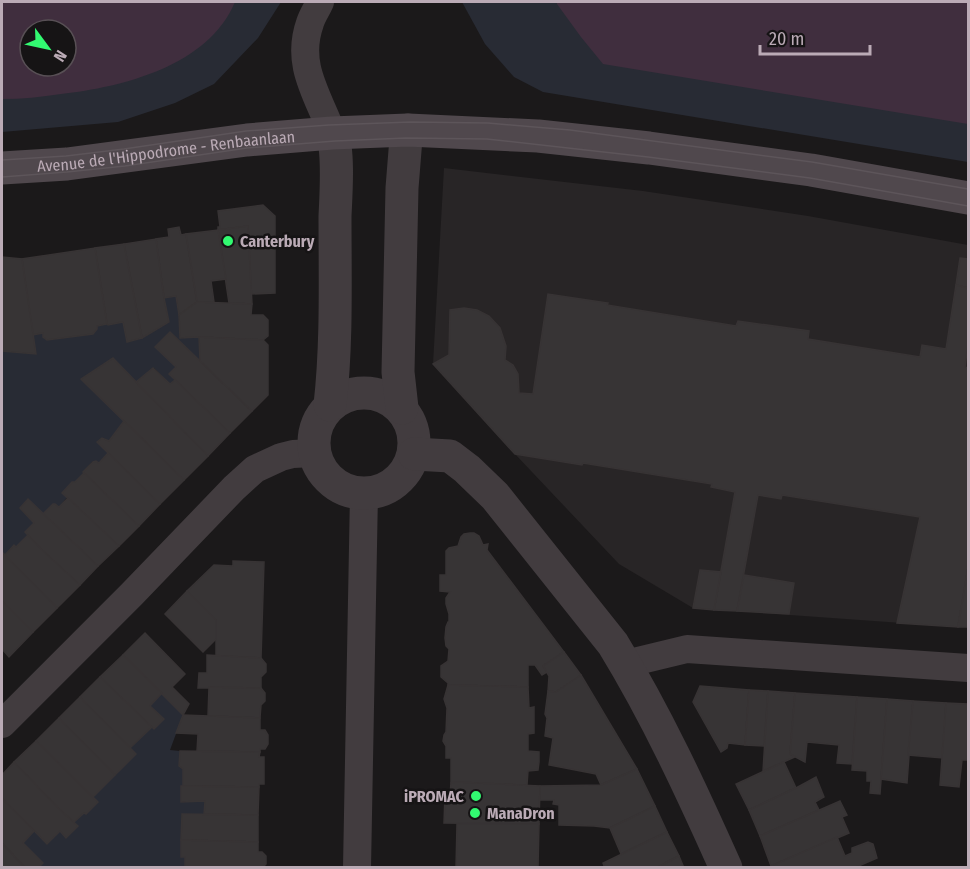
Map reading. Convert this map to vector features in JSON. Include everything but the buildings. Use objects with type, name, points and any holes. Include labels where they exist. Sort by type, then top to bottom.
[{"type":"main road","name":"Avenue de l'Hippodrome - Renbaanlaan","points":[[2,168],[67,164],[247,140],[408,130],[538,136],[649,148],[811,170],[969,198]]},
{"type":"street","points":[[320,2],[309,24],[304,55],[308,77],[335,141],[334,370],[330,405]]},
{"type":"street","points":[[402,408],[398,372],[402,188],[408,130]]},
{"type":"street","points":[[366,392],[385,396],[402,408],[411,422],[415,437],[414,454],[401,478],[390,486],[364,493],[347,490],[332,482],[321,469],[314,453],[314,436],[319,419],[330,405],[346,394],[366,392]]},
{"type":"street","points":[[2,724],[255,469],[281,457],[314,453]]},
{"type":"street","points":[[414,454],[450,456],[488,489],[613,644],[685,777],[726,867]]},
{"type":"street","points":[[357,867],[364,493]]},
{"type":"street","points":[[625,664],[687,649],[969,668]]},
{"type":"shaded area","points":[[2,2],[281,2],[258,38],[214,84],[175,103],[118,122],[2,132]]},
{"type":"shaded area","points":[[2,2],[235,2],[222,24],[205,42],[184,57],[161,69],[111,86],[2,99]]},
{"type":"shaded area","points":[[462,2],[968,2],[968,162],[543,92],[514,77],[485,44]]},
{"type":"shaded area","points":[[557,2],[968,2],[968,124],[603,64]]},
{"type":"shaded area","points":[[444,168],[643,191],[808,216],[968,245],[968,563],[958,627],[693,608],[619,564],[433,364]]},
{"type":"shaded area","points":[[176,296],[180,338],[199,337],[200,361],[170,332],[156,347],[176,367],[169,374],[175,380],[170,384],[154,368],[136,382],[113,358],[82,379],[124,421],[109,441],[102,438],[98,442],[108,453],[99,463],[92,462],[59,507],[53,504],[43,514],[28,499],[20,508],[34,523],[25,532],[28,535],[5,555],[2,552],[2,351],[35,354],[32,335],[43,333],[43,337],[47,340],[93,334],[97,326],[123,322],[127,342],[142,338],[169,322],[164,298]]},
{"type":"shaded area","points":[[162,693],[183,715],[170,750],[180,751],[179,766],[183,769],[182,802],[205,801],[204,814],[182,814],[181,856],[185,857],[185,867],[38,867],[23,843],[34,831],[60,831],[66,837],[78,826],[74,822],[84,813],[92,798],[135,754],[130,748],[164,719],[150,706]]},
{"type":"tram line","points":[[2,160],[66,156],[246,131],[411,122],[488,123],[570,130],[812,162],[968,189]]},
{"type":"tram line","points":[[2,177],[125,166],[247,148],[335,141],[406,138],[487,139],[810,178],[968,206]]},
{"type":"place","name":"Canterbury","points":[[228,241]]},
{"type":"place","name":"iPROMAC","points":[[476,796]]},
{"type":"place","name":"ManaDron","points":[[475,813]]}]
